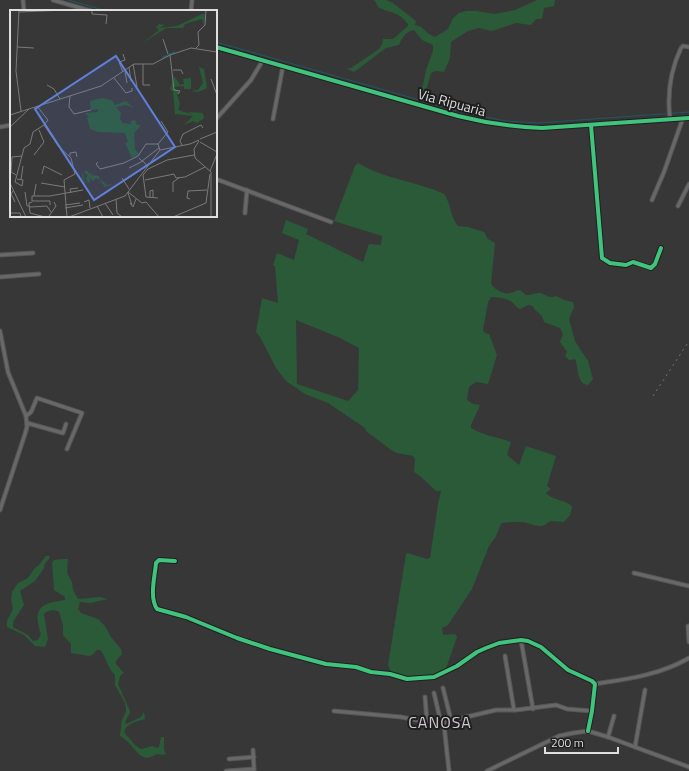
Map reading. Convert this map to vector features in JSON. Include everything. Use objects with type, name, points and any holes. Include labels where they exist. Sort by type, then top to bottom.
[{"type":"street","points":[[23,0],[24,10]]},
{"type":"street","points":[[53,0],[88,10]]},
{"type":"street","points":[[191,10],[192,0]]},
{"type":"street","points":[[670,118],[668,98],[671,76],[680,48],[683,46],[689,47]]},
{"type":"street","name":"Via Ripuaria","points":[[217,47],[482,122],[519,127],[542,128],[670,118],[689,118]]},
{"type":"street","points":[[217,118],[251,80],[263,60]]},
{"type":"street","points":[[273,119],[284,66]]},
{"type":"street","points":[[652,200],[664,172],[683,118]]},
{"type":"street","points":[[0,127],[10,125]]},
{"type":"street","points":[[591,125],[602,258],[610,263],[626,265],[633,262],[651,268],[655,264],[661,248]]},
{"type":"street","points":[[217,179],[331,222]]},
{"type":"street","points":[[678,206],[689,184]]},
{"type":"street","points":[[245,213],[247,190]]},
{"type":"street","points":[[0,255],[32,253]]},
{"type":"street","points":[[0,277],[39,274]]},
{"type":"street","points":[[0,331],[8,372],[26,416],[27,423],[25,434],[0,510]]},
{"type":"street","points":[[26,416],[31,412],[37,398],[82,413],[67,448]]},
{"type":"street","points":[[27,423],[63,433],[66,424]]},
{"type":"street","points":[[174,561],[159,560],[156,563],[153,596],[154,604],[157,609],[186,617],[237,638],[270,649],[326,664],[356,667],[371,672],[390,674],[407,679],[430,678],[457,666],[477,652],[499,643],[521,640],[528,641],[541,647],[568,670],[592,680],[595,684],[588,731]]},
{"type":"street","points":[[634,573],[689,586]]},
{"type":"street","points":[[688,626],[689,642]]},
{"type":"street","points":[[521,640],[533,709]]},
{"type":"street","points":[[505,656],[514,710]]},
{"type":"street","points":[[595,684],[637,678],[676,665],[689,658]]},
{"type":"street","points":[[444,688],[451,720]]},
{"type":"street","points":[[635,747],[645,690]]},
{"type":"street","points":[[434,693],[441,723],[444,725],[449,771]]},
{"type":"street","points":[[425,697],[427,722]]},
{"type":"street","points":[[334,711],[401,717],[441,723],[496,710],[533,709],[556,705],[568,709],[592,711]]},
{"type":"street","points":[[608,737],[614,716]]},
{"type":"street","points":[[487,771],[559,736],[572,732],[588,731],[689,767]]},
{"type":"street","points":[[226,771],[254,770],[254,750]]},
{"type":"street","points":[[229,759],[254,757]]},
{"type":"green space","points":[[374,0],[386,0],[393,3],[416,21],[415,25],[421,27],[435,37],[448,29],[453,18],[459,13],[476,11],[495,14],[515,10],[537,0],[555,0],[554,6],[544,8],[542,19],[536,19],[531,25],[516,23],[492,31],[479,28],[468,31],[451,42],[450,58],[444,72],[436,71],[431,73],[425,94],[421,93],[427,67],[433,51],[433,45],[422,40],[414,30],[407,33],[403,37],[399,45],[386,48],[354,72],[346,68],[351,68],[379,49],[383,39],[393,39],[408,26],[404,20],[395,13],[379,8]]},
{"type":"green space","points":[[358,163],[378,173],[444,194],[453,218],[458,226],[468,227],[484,232],[488,239],[495,243],[491,283],[496,289],[508,293],[513,293],[520,290],[526,295],[540,293],[550,297],[556,296],[573,302],[574,307],[569,319],[575,341],[588,361],[593,379],[588,385],[581,381],[578,375],[575,359],[569,360],[565,356],[567,352],[560,342],[563,334],[560,328],[544,322],[542,316],[534,309],[533,306],[528,305],[520,309],[511,301],[491,297],[488,302],[483,330],[485,333],[489,334],[497,355],[488,384],[476,382],[469,387],[467,400],[473,404],[480,405],[471,428],[486,435],[511,442],[507,455],[519,465],[526,446],[556,456],[547,486],[551,489],[546,493],[552,498],[567,503],[572,507],[570,515],[564,522],[550,521],[543,526],[536,526],[522,522],[507,522],[501,524],[495,538],[489,546],[472,589],[448,625],[442,628],[443,635],[455,634],[457,637],[445,671],[418,678],[397,675],[391,672],[388,665],[406,554],[408,553],[427,559],[430,558],[441,491],[436,491],[414,472],[415,459],[413,456],[397,453],[391,450],[366,431],[365,428],[328,403],[305,394],[286,381],[276,368],[256,332],[262,298],[278,303],[275,266],[273,265],[277,253],[294,260],[299,240],[282,233],[286,220],[308,229],[306,234],[363,262],[369,244],[381,245],[382,236],[334,221],[355,166]],"holes":[[[296,320],[340,338],[359,348],[358,390],[348,401],[297,384]]]},
{"type":"green space","points":[[46,556],[50,556],[35,581],[20,591],[24,605],[13,622],[13,627],[28,635],[33,641],[38,640],[41,634],[38,623],[38,614],[42,607],[47,604],[65,600],[65,597],[54,590],[52,562],[54,560],[68,559],[67,573],[78,599],[100,597],[108,599],[90,603],[80,602],[78,609],[81,613],[98,619],[105,626],[111,637],[121,649],[122,654],[116,661],[116,664],[124,673],[120,676],[118,684],[130,711],[125,722],[126,724],[141,717],[144,712],[145,719],[128,725],[125,734],[135,745],[142,749],[152,746],[157,748],[159,747],[161,737],[164,737],[164,750],[166,754],[157,754],[148,758],[142,756],[120,736],[122,719],[126,709],[125,703],[115,685],[115,675],[110,669],[100,650],[97,650],[89,656],[71,653],[71,644],[63,635],[63,625],[59,612],[51,610],[44,614],[48,639],[45,647],[35,646],[24,635],[7,627],[7,621],[13,609],[11,600],[12,592],[18,583],[28,578]]},
{"type":"waterway","points":[[68,0],[103,10]]},
{"type":"waterway","points":[[217,42],[465,113],[506,121],[538,123],[689,112]]},
{"type":"railway","points":[[653,396],[689,341]]},
{"type":"cycle path","points":[[217,47],[479,121],[521,127],[542,128],[689,118]]},
{"type":"cycle path","points":[[591,125],[602,258],[610,263],[626,265],[633,262],[651,268],[655,264],[661,248]]},
{"type":"cycle path","points":[[175,561],[159,560],[156,563],[153,599],[157,609],[186,617],[237,638],[270,649],[326,664],[356,667],[371,672],[390,674],[407,679],[434,677],[457,666],[477,652],[499,643],[521,640],[528,641],[541,647],[568,670],[592,681],[595,684],[588,731]]},
{"type":"district","name":"CANOSA","points":[[440,722]]}]
